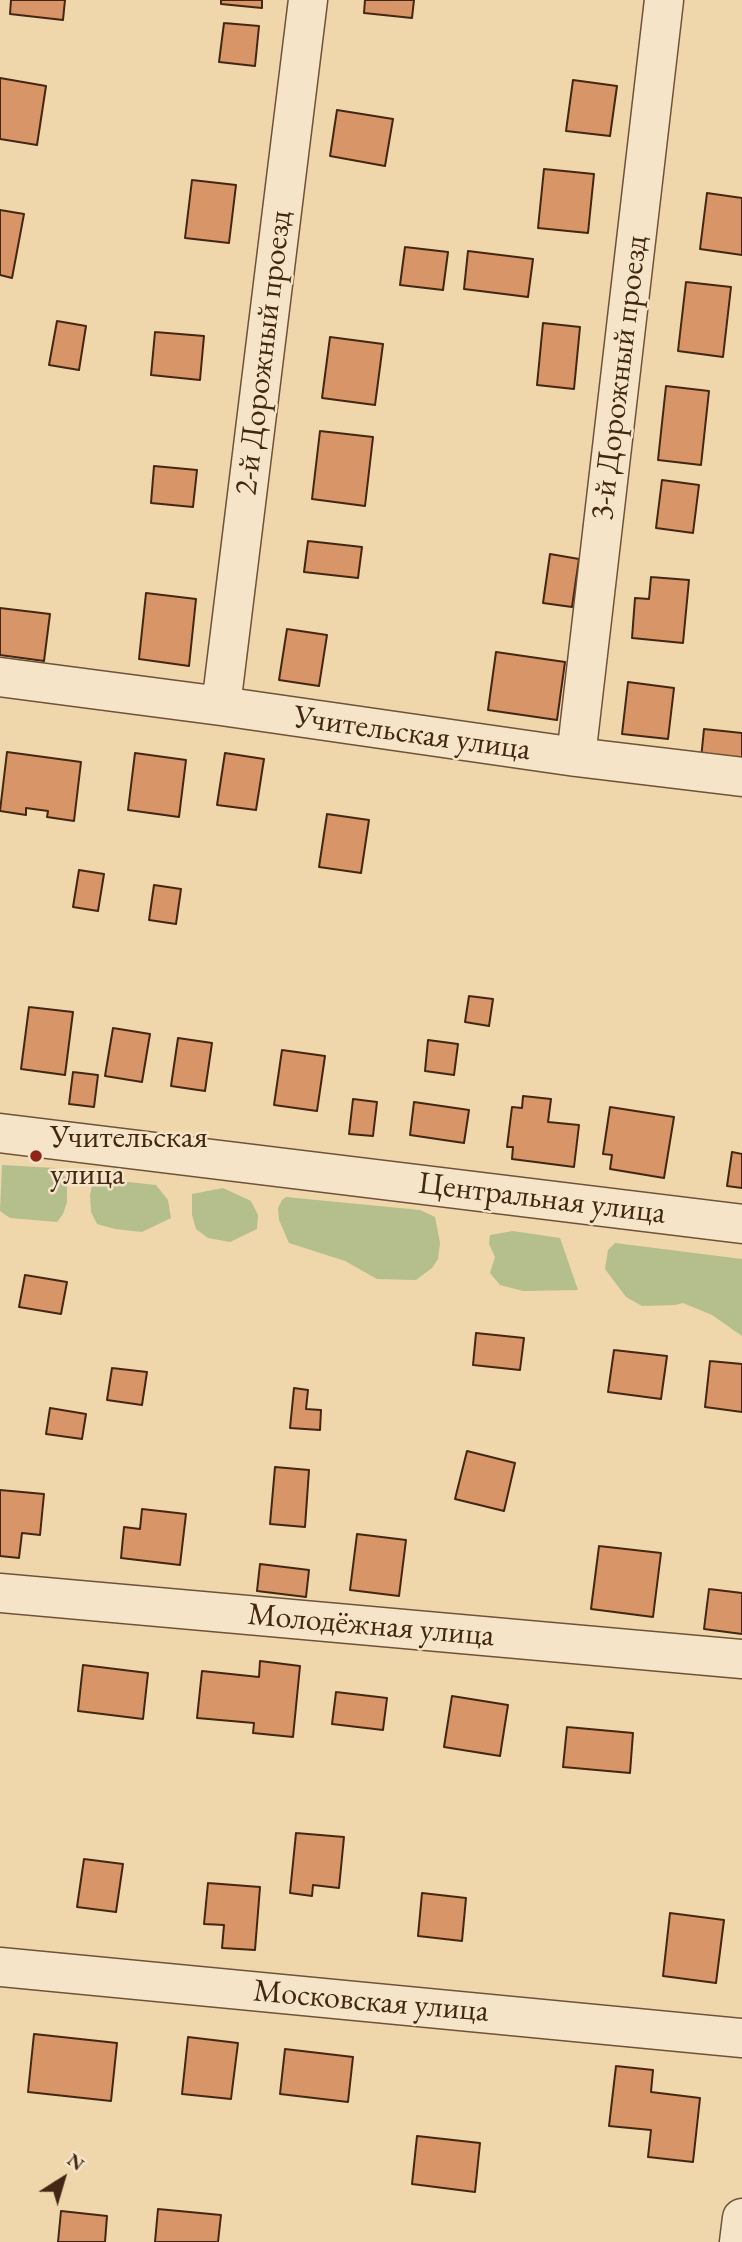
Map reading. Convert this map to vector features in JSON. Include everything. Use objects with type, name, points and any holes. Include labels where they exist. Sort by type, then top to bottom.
[{"type":"street","name":"2-й Дорожный проезд","points":[[221,706],[308,0]]},
{"type":"street","name":"3-й Дорожный проезд","points":[[576,757],[664,0]]},
{"type":"street","name":"Учительская улица","points":[[0,677],[576,757],[742,777]]},
{"type":"street","name":"Центральная улица","points":[[0,1133],[742,1224]]},
{"type":"street","name":"Молодёжная улица","points":[[0,1593],[742,1659]]},
{"type":"street","name":"Московская улица","points":[[0,1967],[742,2038]]},
{"type":"street","points":[[739,2242],[742,2218]]},
{"type":"green space","points":[[2,1165],[55,1168],[67,1178],[67,1202],[57,1222],[10,1218],[0,1211]]},
{"type":"green space","points":[[93,1181],[156,1185],[168,1200],[171,1218],[142,1232],[97,1224],[91,1212]]},
{"type":"green space","points":[[223,1188],[251,1201],[258,1215],[257,1229],[230,1242],[208,1238],[196,1229],[192,1215],[192,1194]]},
{"type":"green space","points":[[286,1197],[420,1210],[435,1217],[440,1243],[438,1259],[432,1268],[416,1280],[377,1279],[345,1261],[289,1243],[279,1220],[278,1208]]},
{"type":"green space","points":[[513,1231],[560,1238],[578,1290],[523,1291],[500,1285],[490,1273],[495,1257],[489,1244],[490,1235]]},
{"type":"green space","points":[[615,1243],[742,1259],[742,1336],[712,1315],[683,1303],[642,1306],[626,1297],[605,1269],[608,1250]]},
{"type":"building","points":[[11,0],[65,0],[63,20],[10,14]]},
{"type":"building","points":[[221,0],[262,0],[262,8],[221,4]]},
{"type":"building","points":[[365,0],[414,0],[412,18],[364,13]]},
{"type":"building","points":[[224,23],[259,26],[255,66],[219,62]]},
{"type":"building","points":[[0,78],[46,86],[37,145],[0,139]]},
{"type":"building","points":[[573,80],[617,86],[610,136],[566,131]]},
{"type":"building","points":[[337,110],[393,119],[385,166],[330,156]]},
{"type":"building","points":[[544,169],[594,174],[588,233],[538,228]]},
{"type":"building","points":[[192,180],[236,185],[229,243],[185,238]]},
{"type":"building","points":[[707,193],[742,198],[742,255],[700,249]]},
{"type":"building","points":[[0,210],[24,214],[12,278],[0,275]]},
{"type":"building","points":[[405,247],[448,252],[443,290],[400,285]]},
{"type":"building","points":[[468,251],[533,259],[528,297],[464,289]]},
{"type":"building","points":[[686,282],[731,287],[723,357],[678,351]]},
{"type":"building","points":[[57,321],[86,326],[79,370],[49,365]]},
{"type":"building","points":[[543,323],[580,327],[574,389],[537,385]]},
{"type":"building","points":[[155,332],[204,336],[200,380],[151,375]]},
{"type":"building","points":[[330,337],[383,344],[375,405],[322,398]]},
{"type":"building","points":[[666,386],[709,391],[701,465],[658,460]]},
{"type":"building","points":[[320,431],[373,437],[365,506],[312,499]]},
{"type":"building","points":[[154,466],[197,470],[193,507],[151,503]]},
{"type":"building","points":[[662,480],[699,485],[693,533],[656,528]]},
{"type":"building","points":[[308,541],[362,547],[358,578],[304,572]]},
{"type":"building","points":[[550,554],[579,559],[572,607],[543,603]]},
{"type":"building","points":[[651,577],[689,580],[683,643],[632,638],[635,598],[649,599]]},
{"type":"building","points":[[146,593],[196,599],[189,666],[139,659]]},
{"type":"building","points":[[0,608],[50,614],[44,661],[0,655]]},
{"type":"building","points":[[287,629],[327,635],[319,686],[279,680]]},
{"type":"building","points":[[496,652],[565,662],[557,720],[488,710]]},
{"type":"building","points":[[628,682],[674,688],[668,739],[622,734]]},
{"type":"building","points":[[704,729],[742,733],[742,764],[701,759]]},
{"type":"building","points":[[7,752],[81,762],[74,821],[47,817],[48,811],[26,808],[26,815],[0,811]]},
{"type":"building","points":[[135,753],[186,760],[179,817],[128,810]]},
{"type":"building","points":[[225,753],[264,759],[256,810],[217,805]]},
{"type":"building","points":[[327,814],[369,820],[361,873],[319,867]]},
{"type":"building","points":[[79,870],[104,874],[98,911],[73,907]]},
{"type":"building","points":[[154,885],[181,889],[176,924],[149,920]]},
{"type":"building","points":[[469,996],[493,999],[489,1026],[465,1022]]},
{"type":"building","points":[[29,1007],[73,1012],[65,1075],[21,1069]]},
{"type":"building","points":[[113,1028],[150,1034],[142,1082],[105,1076]]},
{"type":"building","points":[[178,1038],[212,1043],[205,1091],[171,1086]]},
{"type":"building","points":[[428,1040],[458,1044],[454,1075],[425,1071]]},
{"type":"building","points":[[282,1050],[325,1056],[317,1111],[274,1105]]},
{"type":"building","points":[[73,1072],[98,1075],[94,1107],[69,1104]]},
{"type":"building","points":[[523,1096],[551,1099],[548,1122],[579,1125],[574,1167],[512,1159],[513,1147],[507,1147],[512,1107],[522,1108]]},
{"type":"building","points":[[353,1099],[377,1102],[373,1136],[349,1134]]},
{"type":"building","points":[[414,1102],[469,1110],[464,1143],[410,1135]]},
{"type":"building","points":[[610,1107],[674,1117],[664,1178],[610,1169],[612,1155],[603,1154]]},
{"type":"building","points":[[732,1152],[742,1154],[742,1188],[727,1186]]},
{"type":"building","points":[[25,1275],[67,1282],[61,1314],[19,1307]]},
{"type":"building","points":[[476,1333],[524,1338],[520,1370],[473,1365]]},
{"type":"building","points":[[614,1350],[667,1356],[661,1399],[608,1392]]},
{"type":"building","points":[[710,1361],[742,1364],[742,1412],[705,1407]]},
{"type":"building","points":[[112,1368],[147,1372],[142,1405],[107,1400]]},
{"type":"building","points":[[294,1388],[308,1390],[306,1409],[321,1410],[320,1430],[290,1428]]},
{"type":"building","points":[[50,1408],[86,1414],[82,1439],[46,1434]]},
{"type":"building","points":[[467,1451],[515,1463],[504,1511],[455,1499]]},
{"type":"building","points":[[275,1467],[309,1470],[305,1527],[270,1524]]},
{"type":"building","points":[[0,1490],[44,1494],[40,1535],[22,1533],[19,1558],[0,1556]]},
{"type":"building","points":[[142,1509],[186,1514],[180,1565],[121,1558],[124,1527],[140,1529]]},
{"type":"building","points":[[357,1534],[406,1540],[399,1596],[350,1590]]},
{"type":"building","points":[[599,1546],[661,1553],[653,1617],[591,1609]]},
{"type":"building","points":[[260,1564],[309,1570],[306,1597],[257,1591]]},
{"type":"building","points":[[709,1589],[742,1593],[742,1634],[704,1629]]},
{"type":"building","points":[[260,1661],[300,1666],[293,1737],[253,1733],[254,1723],[197,1718],[202,1671],[259,1677]]},
{"type":"building","points":[[83,1665],[148,1673],[143,1719],[78,1711]]},
{"type":"building","points":[[336,1692],[387,1698],[383,1730],[332,1724]]},
{"type":"building","points":[[452,1696],[508,1705],[500,1756],[444,1747]]},
{"type":"building","points":[[567,1727],[633,1733],[630,1773],[563,1767]]},
{"type":"building","points":[[296,1833],[344,1837],[339,1888],[313,1885],[312,1896],[290,1893]]},
{"type":"building","points":[[84,1859],[123,1864],[116,1912],[77,1907]]},
{"type":"building","points":[[208,1883],[260,1887],[255,1950],[222,1948],[224,1925],[204,1924]]},
{"type":"building","points":[[422,1893],[466,1898],[462,1941],[418,1936]]},
{"type":"building","points":[[670,1913],[724,1920],[716,1983],[663,1976]]},
{"type":"building","points":[[34,2034],[117,2043],[111,2101],[28,2092]]},
{"type":"building","points":[[188,2037],[238,2043],[231,2099],[182,2094]]},
{"type":"building","points":[[285,2049],[353,2057],[348,2102],[280,2094]]},
{"type":"building","points":[[616,2066],[653,2070],[651,2092],[700,2098],[693,2162],[648,2157],[651,2130],[609,2126]]},
{"type":"building","points":[[417,2136],[480,2143],[475,2192],[412,2184]]},
{"type":"building","points":[[158,2209],[221,2215],[218,2242],[155,2242]]},
{"type":"building","points":[[61,2211],[107,2216],[105,2242],[58,2242]]},
{"type":"place","name":"Учительская улица","points":[[36,1156]]}]
